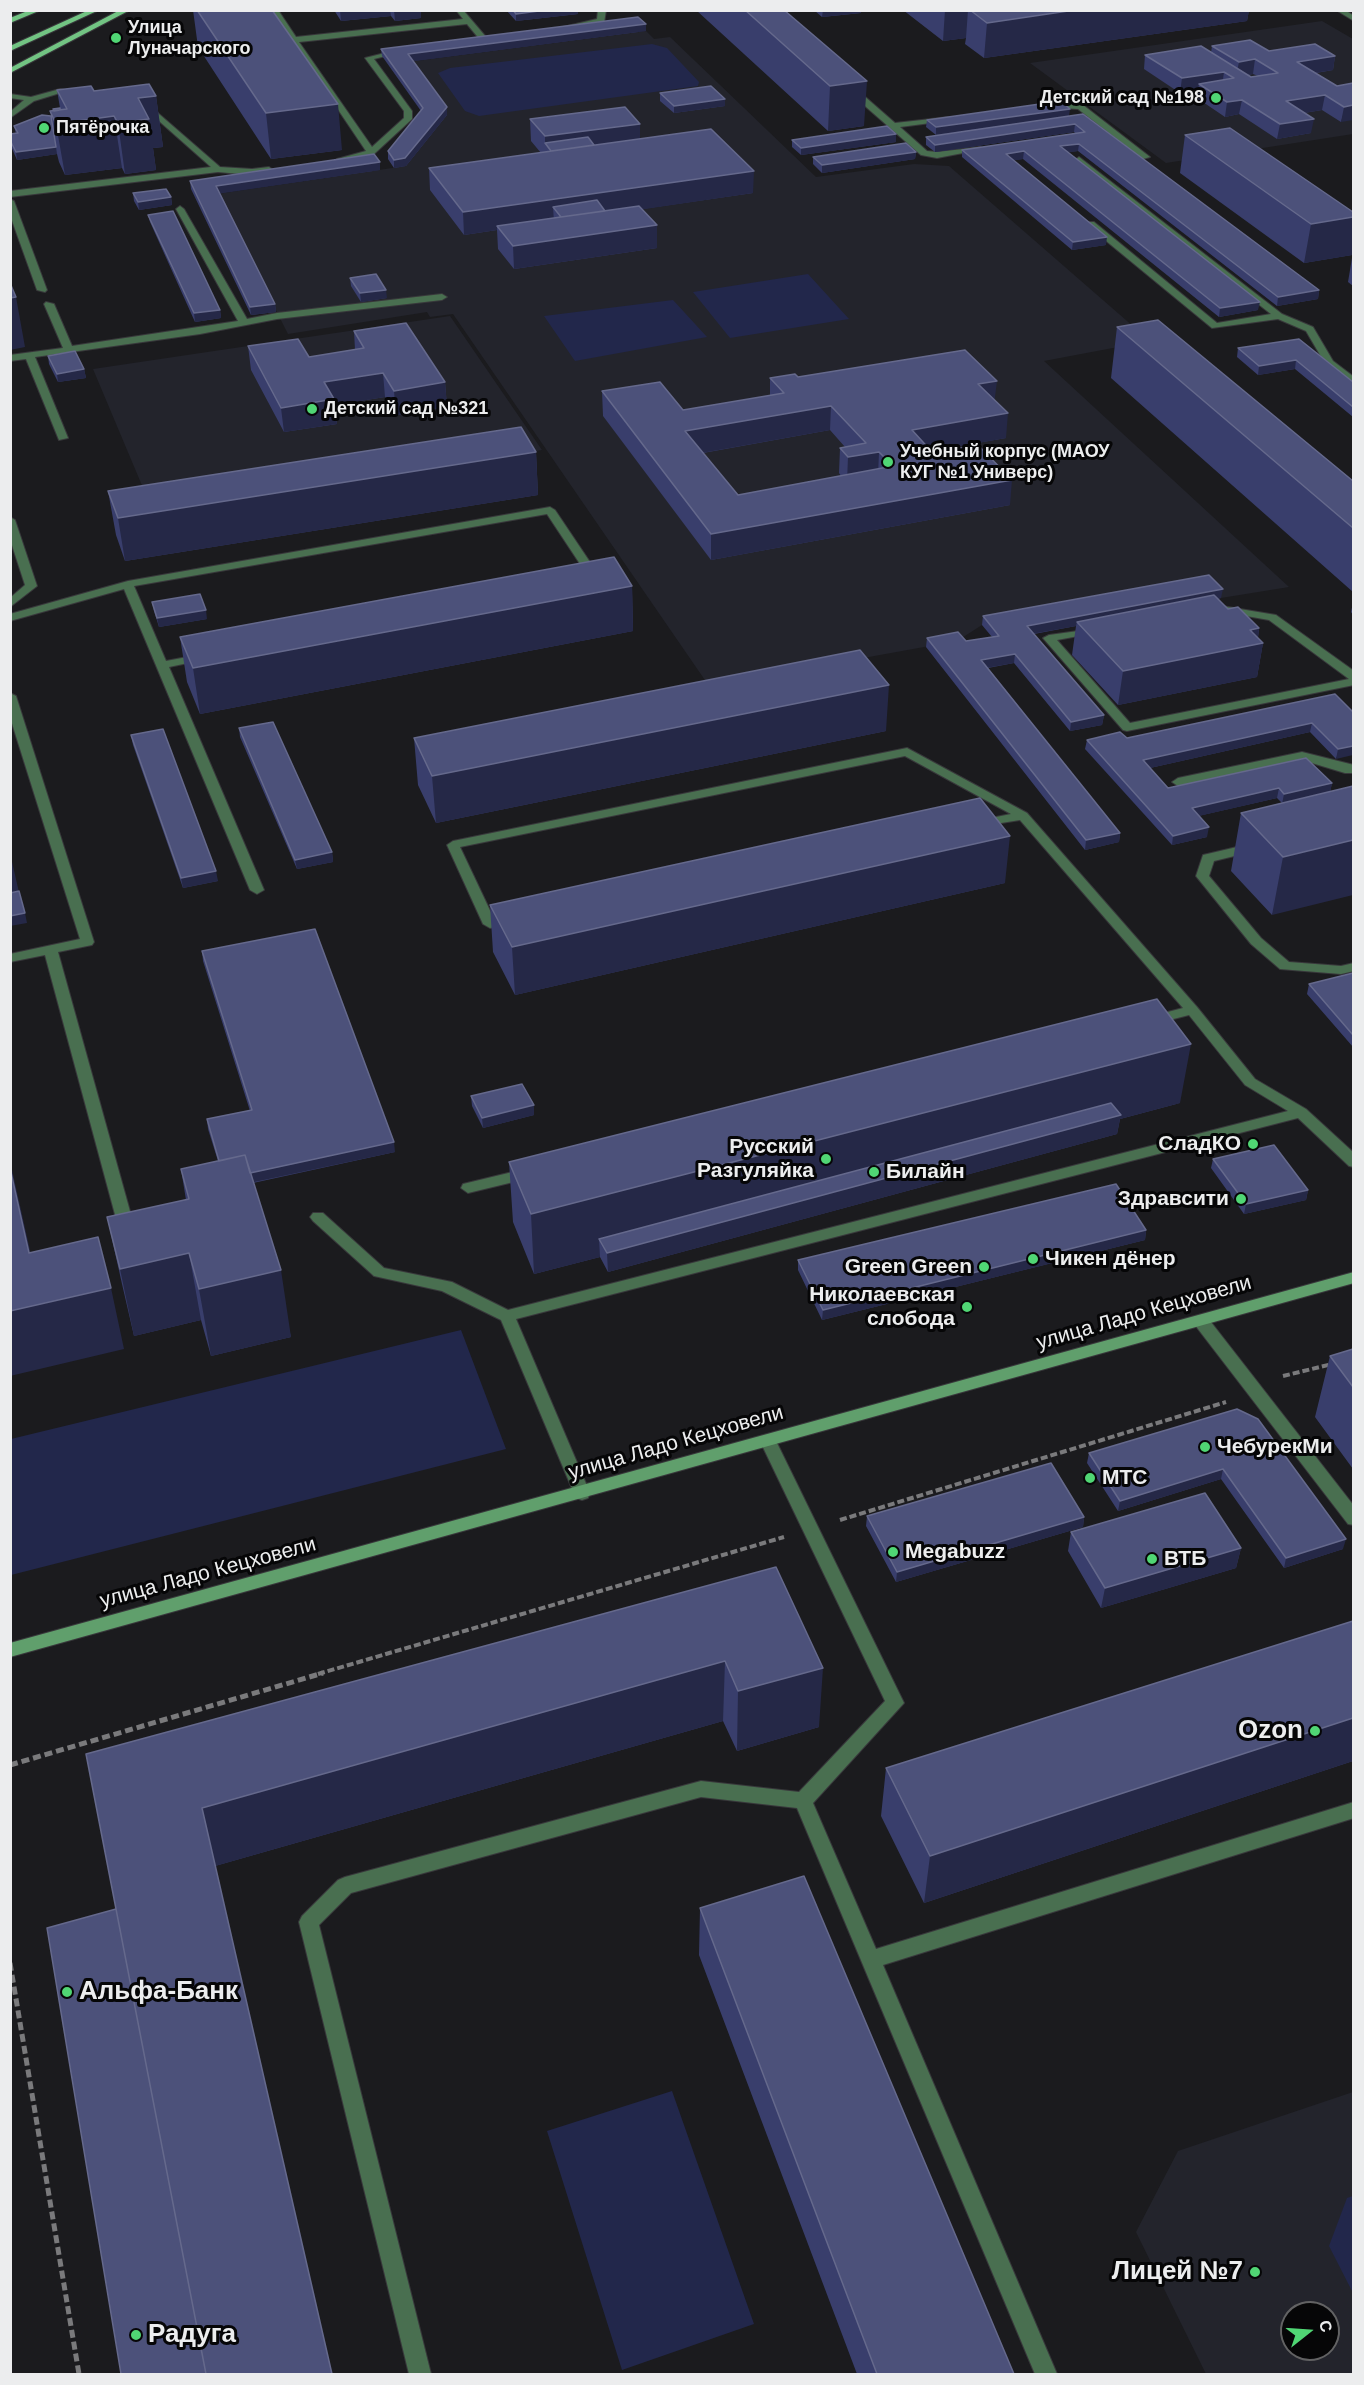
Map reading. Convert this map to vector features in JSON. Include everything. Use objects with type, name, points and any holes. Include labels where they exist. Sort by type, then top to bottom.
[{"type":"main road","points":[[10,21],[38,10]]},
{"type":"main road","points":[[10,49],[96,10]]},
{"type":"main road","points":[[10,71],[127,10]]},
{"type":"main road","name":"улица Ладо Кецховели","points":[[10,1650],[1353,1278]]},
{"type":"lane","points":[[274,10],[371,152]]},
{"type":"lane","points":[[459,10],[484,39]]},
{"type":"lane","points":[[554,28],[601,21],[602,10]]},
{"type":"lane","points":[[1339,10],[1353,19]]},
{"type":"lane","points":[[294,40],[470,21]]},
{"type":"lane","points":[[473,41],[508,36]]},
{"type":"lane","points":[[330,162],[353,159],[371,152],[408,118],[408,111],[369,58],[405,50]]},
{"type":"lane","points":[[842,80],[924,153],[937,155],[992,147]]},
{"type":"lane","points":[[10,96],[31,99],[60,91],[91,95]]},
{"type":"lane","points":[[10,116],[31,99]]},
{"type":"lane","points":[[133,101],[143,102],[218,169]]},
{"type":"lane","points":[[1034,107],[1080,107],[1146,157]]},
{"type":"lane","points":[[892,126],[951,118]]},
{"type":"lane","points":[[1079,160],[1279,316],[1310,329],[1329,363],[1353,382]]},
{"type":"lane","points":[[10,194],[218,169],[252,172],[274,170]]},
{"type":"lane","points":[[10,201],[42,290]]},
{"type":"lane","points":[[180,208],[243,321]]},
{"type":"lane","points":[[1081,216],[1215,326],[1279,316]]},
{"type":"lane","points":[[10,358],[200,331],[243,321],[442,297]]},
{"type":"lane","points":[[49,304],[68,349]]},
{"type":"lane","points":[[29,355],[63,438]]},
{"type":"lane","points":[[10,618],[128,584],[550,510],[598,583],[586,585]]},
{"type":"lane","points":[[10,519],[31,586],[10,604]]},
{"type":"lane","points":[[128,584],[256,890]]},
{"type":"lane","points":[[1213,607],[1272,617],[1353,679]]},
{"type":"lane","points":[[1107,627],[1049,638],[1127,727],[1353,679]]},
{"type":"lane","points":[[162,665],[221,654]]},
{"type":"lane","points":[[10,696],[87,942],[10,958]]},
{"type":"lane","points":[[524,917],[490,924],[453,845],[907,752],[1023,816],[1192,1010],[1250,1082],[1300,1112],[1353,1160]]},
{"type":"lane","points":[[1178,782],[1302,756],[1349,770],[1353,769]]},
{"type":"lane","points":[[965,828],[1023,816]]},
{"type":"lane","points":[[1264,844],[1208,858],[1202,876],[1256,941],[1285,966],[1341,970],[1353,967]]},
{"type":"lane","points":[[50,950],[130,1241]]},
{"type":"lane","points":[[1135,1024],[1192,1010]]},
{"type":"lane","points":[[318,1217],[379,1272],[446,1286],[507,1316],[1300,1112]]},
{"type":"lane","points":[[468,1188],[548,1168]]},
{"type":"lane","points":[[507,1316],[582,1493]]},
{"type":"lane","points":[[1201,1320],[1353,1519]]},
{"type":"lane","points":[[768,1441],[895,1703],[803,1801]]},
{"type":"lane","points":[[420,2374],[309,1922],[345,1886],[701,1790],[803,1801]]},
{"type":"lane","points":[[803,1801],[1046,2374]]},
{"type":"lane","points":[[871,1960],[1353,1810]]},
{"type":"path","points":[[1283,1376],[1344,1361]]},
{"type":"path","points":[[10,1765],[811,1529],[1255,1393]]},
{"type":"path","points":[[10,1963],[79,2374]]},
{"type":"shaded area","name":"Детский сад №198","points":[[1322,21],[1353,39],[1353,134],[1166,163],[1030,63]]},
{"type":"shaded area","points":[[646,31],[654,39],[670,37],[816,177],[914,164],[949,166],[1150,341],[1044,361],[1289,587],[1221,598],[982,625],[957,641],[709,686],[453,314],[430,317],[427,312],[288,334],[217,194],[406,166],[447,115],[408,62]]},
{"type":"shaded area","points":[[652,44],[667,48],[699,82],[698,86],[479,116],[465,111],[438,73],[450,68]]},
{"type":"shaded area","points":[[808,274],[849,319],[730,338],[693,292]]},
{"type":"shaded area","points":[[673,300],[707,337],[575,361],[544,316]]},
{"type":"shaded area","name":"Детский сад №321","points":[[450,316],[542,450],[154,514],[93,369]]},
{"type":"shaded area","points":[[461,1330],[506,1449],[11,1575],[11,1439]]},
{"type":"shaded area","points":[[672,2091],[754,2324],[622,2370],[547,2131]]},
{"type":"shaded area","name":"Лицей №7","points":[[1353,2092],[1353,2374],[1206,2374],[1136,2232],[1178,2151]]},
{"type":"shaded area","points":[[1354,2196],[1353,2293],[1329,2246],[1347,2198]]},
{"type":"building","points":[[197,10],[272,10],[338,104],[266,113]]},
{"type":"building","points":[[513,10],[539,10],[539,11],[516,14]]},
{"type":"building","points":[[745,10],[784,10],[867,81],[830,86]]},
{"type":"building","points":[[970,10],[1075,10],[987,23]]},
{"type":"building","points":[[638,17],[646,24],[408,54],[447,107],[405,158],[394,160],[388,151],[423,108],[381,49]]},
{"type":"building","points":[[1250,40],[1269,51],[1315,44],[1335,56],[1297,62],[1337,86],[1353,83],[1353,105],[1344,107],[1325,95],[1286,101],[1314,119],[1280,124],[1242,100],[1227,102],[1199,84],[1234,78],[1224,72],[1182,78],[1145,55],[1201,46],[1251,77],[1278,73],[1255,59],[1239,62],[1212,46]]},
{"type":"building","points":[[149,84],[156,96],[138,98],[149,119],[118,123],[114,116],[56,124],[50,111],[67,109],[57,90],[91,86],[94,91]]},
{"type":"building","points":[[711,86],[725,99],[674,106],[660,93]]},
{"type":"building","points":[[1061,101],[1070,109],[936,127],[927,120]]},
{"type":"building","points":[[625,107],[640,124],[545,136],[530,119]]},
{"type":"building","points":[[1083,114],[1319,290],[1278,297],[1079,144],[1060,146],[1260,302],[1220,308],[1024,151],[1006,154],[1107,237],[1073,242],[962,150],[1085,132],[1075,124],[935,145],[926,137]]},
{"type":"building","points":[[42,115],[51,116],[56,147],[16,152],[10,140],[10,134],[18,133],[14,126]]},
{"type":"building","points":[[887,126],[896,134],[801,148],[792,140]]},
{"type":"building","points":[[1230,128],[1353,212],[1353,217],[1311,224],[1185,135]]},
{"type":"building","points":[[711,129],[754,171],[463,212],[429,168]]},
{"type":"building","points":[[588,137],[594,145],[551,151],[545,143]]},
{"type":"building","points":[[906,143],[916,152],[822,165],[813,157]]},
{"type":"building","points":[[374,154],[380,162],[216,186],[275,304],[250,307],[190,181]]},
{"type":"building","points":[[166,189],[171,197],[138,202],[133,193]]},
{"type":"building","points":[[597,200],[605,211],[561,217],[553,207]]},
{"type":"building","points":[[639,206],[657,225],[513,246],[497,226]]},
{"type":"building","points":[[173,211],[220,310],[194,313],[148,215]]},
{"type":"building","points":[[376,274],[386,290],[360,293],[350,278]]},
{"type":"building","points":[[10,283],[16,297],[10,298]]},
{"type":"building","points":[[1158,320],[1353,481],[1353,528],[1117,327]]},
{"type":"building","points":[[406,323],[445,382],[394,391],[383,373],[324,382],[334,399],[281,408],[248,346],[298,339],[309,357],[364,348],[354,331]]},
{"type":"building","points":[[1299,339],[1353,382],[1353,407],[1296,360],[1259,366],[1238,348]]},
{"type":"building","points":[[965,350],[997,381],[978,384],[1008,413],[912,430],[933,453],[978,445],[1012,480],[711,534],[602,391],[660,382],[683,410],[784,393],[770,378],[795,374],[798,377]],"holes":[[[831,406],[866,443],[840,448],[848,457],[879,452],[893,466],[738,495],[685,431]]]},
{"type":"building","points":[[75,351],[84,369],[57,374],[48,356]]},
{"type":"building","points":[[521,427],[536,452],[118,518],[108,491]]},
{"type":"building","points":[[614,557],[632,586],[193,668],[180,637]]},
{"type":"building","points":[[1209,575],[1223,589],[1027,626],[1104,715],[1071,722],[1015,654],[981,660],[1120,833],[1086,840],[927,638],[958,632],[966,641],[999,636],[983,616]]},
{"type":"building","points":[[200,594],[206,610],[157,618],[152,602]]},
{"type":"building","points":[[1214,595],[1228,609],[1238,607],[1259,628],[1250,630],[1263,643],[1123,671],[1077,622]]},
{"type":"building","points":[[860,650],[889,685],[432,776],[414,738]]},
{"type":"building","points":[[1335,694],[1353,712],[1353,746],[1338,749],[1312,723],[1143,760],[1168,788],[1306,758],[1332,783],[1284,794],[1279,788],[1192,808],[1209,827],[1173,836],[1087,740],[1120,732],[1127,738]]},
{"type":"building","points":[[273,722],[332,852],[295,860],[239,728]]},
{"type":"building","points":[[163,729],[216,871],[181,878],[131,735]]},
{"type":"building","points":[[1353,786],[1353,840],[1283,857],[1241,813]]},
{"type":"building","points":[[980,798],[1010,836],[512,947],[490,905]]},
{"type":"building","points":[[19,891],[25,913],[10,916],[10,893]]},
{"type":"building","points":[[315,929],[394,1142],[250,1173],[245,1155],[219,1161],[207,1119],[252,1110],[202,951]]},
{"type":"building","points":[[1353,973],[1353,1035],[1309,984]]},
{"type":"building","points":[[1157,999],[1191,1044],[531,1214],[509,1162]]},
{"type":"building","points":[[522,1084],[534,1105],[482,1118],[471,1096]]},
{"type":"building","points":[[1111,1103],[1121,1115],[607,1253],[599,1239]]},
{"type":"building","points":[[1274,1145],[1308,1190],[1246,1204],[1213,1159]]},
{"type":"building","points":[[245,1155],[281,1270],[199,1289],[189,1253],[120,1269],[107,1217],[189,1199],[181,1169]]},
{"type":"building","points":[[10,1168],[29,1253],[98,1237],[111,1288],[10,1311]]},
{"type":"building","points":[[1116,1184],[1146,1230],[823,1310],[798,1260]]},
{"type":"building","points":[[1353,1349],[1353,1387],[1330,1356]]},
{"type":"building","points":[[1237,1409],[1258,1419],[1346,1539],[1286,1558],[1223,1469],[1120,1501],[1089,1453]]},
{"type":"building","points":[[1051,1463],[1084,1517],[897,1572],[867,1516]]},
{"type":"building","name":"ВТБ","points":[[1205,1493],[1241,1548],[1105,1588],[1071,1532]]},
{"type":"building","points":[[776,1567],[823,1668],[738,1691],[725,1661],[202,1808],[332,2374],[206,2374],[86,1754]]},
{"type":"building","points":[[1353,1621],[1353,1718],[930,1856],[886,1768]]},
{"type":"building","points":[[804,1876],[1014,2374],[877,2374],[700,1908]]},
{"type":"building","points":[[116,1909],[206,2374],[121,2374],[47,1928]]},
{"type":"place","name":"Улица Луначарского","points":[[116,38]]},
{"type":"place","name":"Детский сад №198","points":[[1216,98]]},
{"type":"place","name":"Пятёрочка","points":[[44,128]]},
{"type":"place","name":"Детский сад №321","points":[[312,409]]},
{"type":"place","name":"Учебный корпус (МАОУ КУГ №1 Универс)","points":[[888,462]]},
{"type":"place","name":"СладКО","points":[[1253,1144]]},
{"type":"place","name":"Русский Разгуляйка","points":[[826,1159]]},
{"type":"place","name":"Билайн","points":[[874,1172]]},
{"type":"place","name":"Здравсити","points":[[1241,1199]]},
{"type":"place","name":"Чикен дёнер","points":[[1033,1259]]},
{"type":"place","name":"Green Green","points":[[984,1267]]},
{"type":"place","name":"Николаевская слобода","points":[[967,1307]]},
{"type":"place","name":"ЧебурекМи","points":[[1205,1447]]},
{"type":"place","name":"МТС","points":[[1090,1478]]},
{"type":"place","name":"Megabuzz","points":[[893,1552]]},
{"type":"place","name":"ВТБ","points":[[1152,1559]]},
{"type":"place","name":"Ozon","points":[[1315,1731]]},
{"type":"place","name":"Альфа-Банк","points":[[67,1992]]},
{"type":"place","name":"Лицей №7","points":[[1255,2272]]},
{"type":"place","name":"Радуга","points":[[136,2335]]}]
